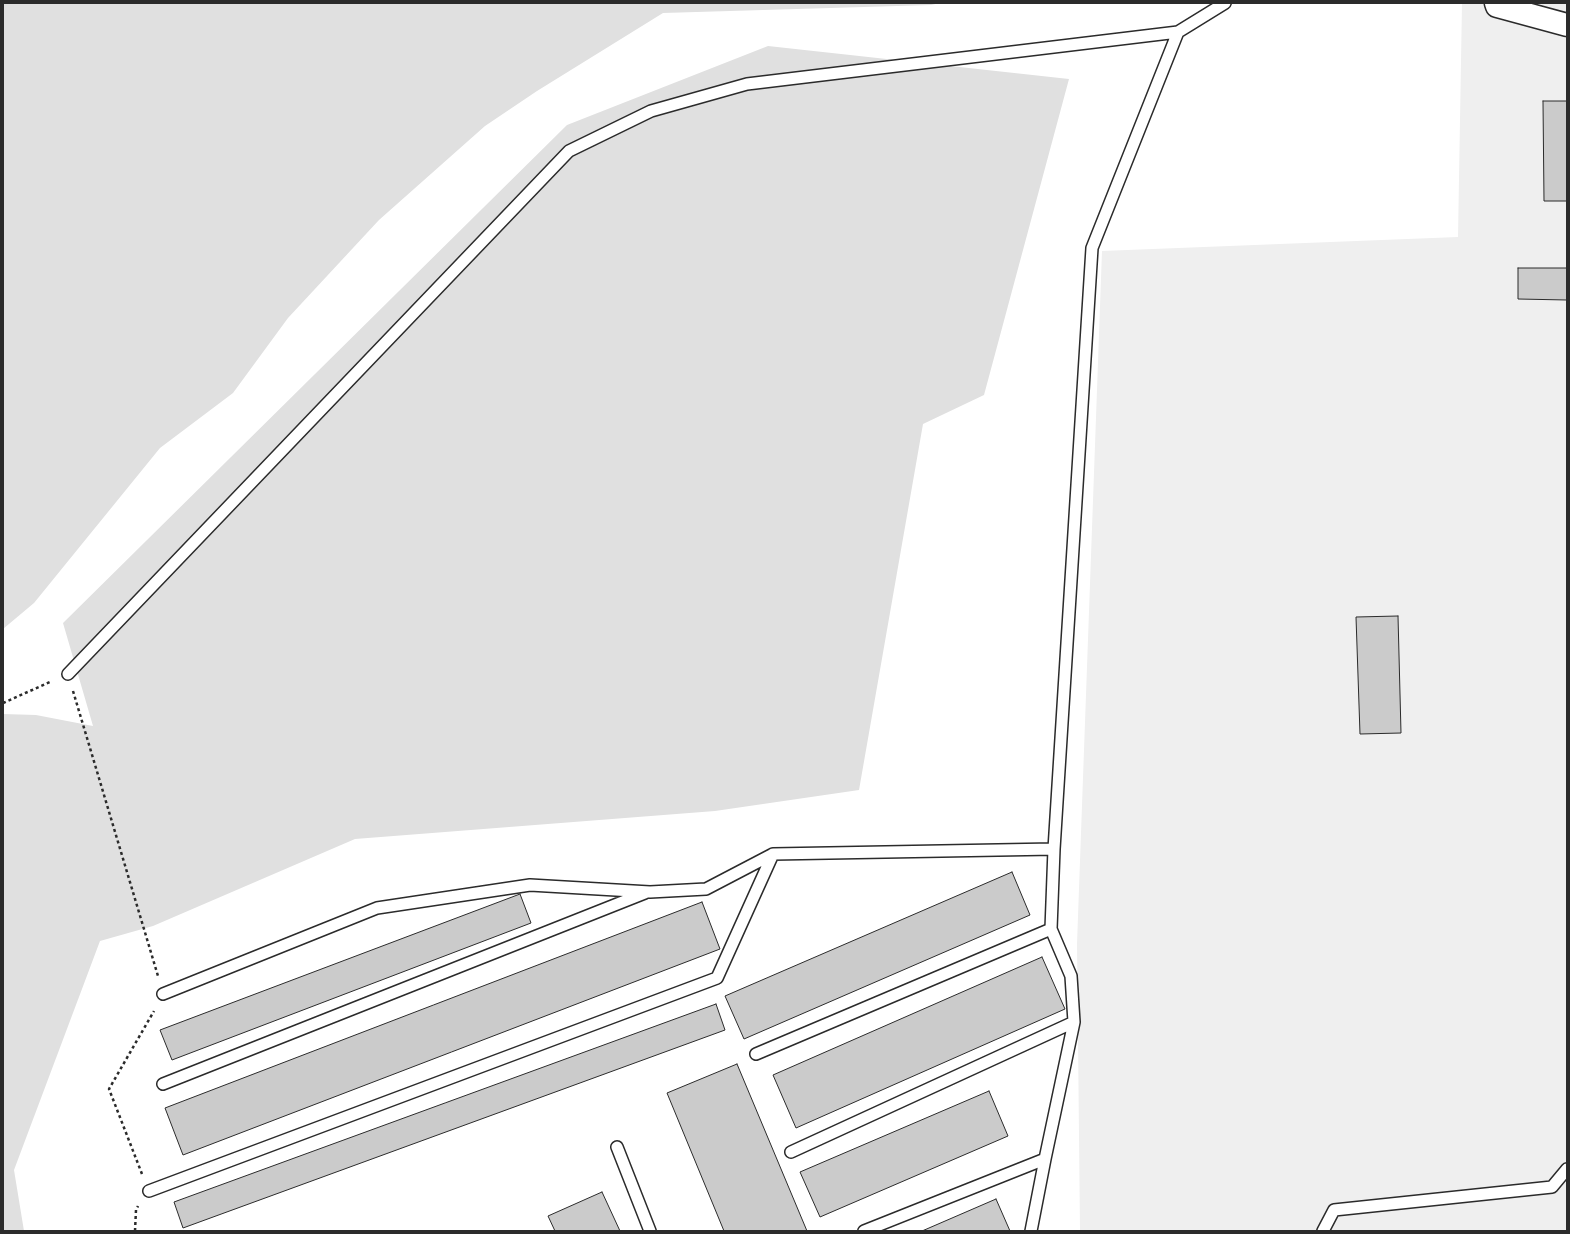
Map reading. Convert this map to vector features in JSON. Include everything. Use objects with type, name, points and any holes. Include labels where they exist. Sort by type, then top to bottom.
[{"type":"street","points":[[1493,4],[1567,25]]},
{"type":"lane","points":[[68,674],[568,151],[651,111],[747,84],[1178,32],[1225,3]]},
{"type":"lane","points":[[1031,1231],[1044,1159],[1074,1022],[1071,976],[1051,929],[1054,849],[1092,248],[1178,32]]},
{"type":"lane","points":[[163,994],[377,908],[530,885],[650,892],[706,889],[772,854],[1054,849]]},
{"type":"lane","points":[[149,1191],[717,978],[772,854]]},
{"type":"lane","points":[[163,1084],[650,892]]},
{"type":"lane","points":[[756,1054],[1051,929]]},
{"type":"lane","points":[[791,1152],[1074,1022]]},
{"type":"lane","points":[[617,1147],[650,1231]]},
{"type":"lane","points":[[864,1231],[1044,1159]]},
{"type":"lane","points":[[1323,1231],[1334,1210],[1552,1187],[1567,1169]]},
{"type":"path","points":[[3,703],[68,674],[163,994],[109,1089],[149,1191],[136,1210],[135,1231]]},
{"type":"shaded area","points":[[3,3],[940,3],[931,5],[663,13],[537,91],[485,126],[379,220],[288,318],[233,393],[160,448],[34,603],[3,629]]},
{"type":"shaded area","points":[[1462,3],[1567,3],[1567,1231],[1080,1231],[1077,944],[1102,251],[1458,237]]},
{"type":"shaded area","points":[[768,46],[1069,79],[984,395],[923,424],[859,790],[715,811],[355,839],[153,926],[100,941],[14,1170],[24,1231],[3,1231],[3,714],[36,715],[93,726],[63,623],[567,125]]},
{"type":"building","points":[[1543,101],[1567,101],[1567,201],[1544,201]]},
{"type":"building","points":[[1518,268],[1567,268],[1567,300],[1518,299]]},
{"type":"building","points":[[1398,616],[1401,733],[1360,734],[1356,617]]},
{"type":"building","points":[[1012,872],[1030,915],[744,1039],[725,996]]},
{"type":"building","points":[[520,894],[531,923],[172,1060],[160,1030]]},
{"type":"building","points":[[702,902],[720,949],[183,1155],[165,1108]]},
{"type":"building","points":[[1042,957],[1065,1009],[796,1128],[773,1075]]},
{"type":"building","points":[[716,1004],[725,1030],[183,1228],[174,1202]]},
{"type":"building","points":[[737,1064],[807,1231],[724,1231],[667,1093]]},
{"type":"building","points":[[989,1091],[1008,1136],[820,1217],[800,1172]]},
{"type":"building","points":[[602,1192],[620,1231],[555,1231],[548,1216]]},
{"type":"building","points":[[996,1199],[1010,1231],[922,1231]]}]
